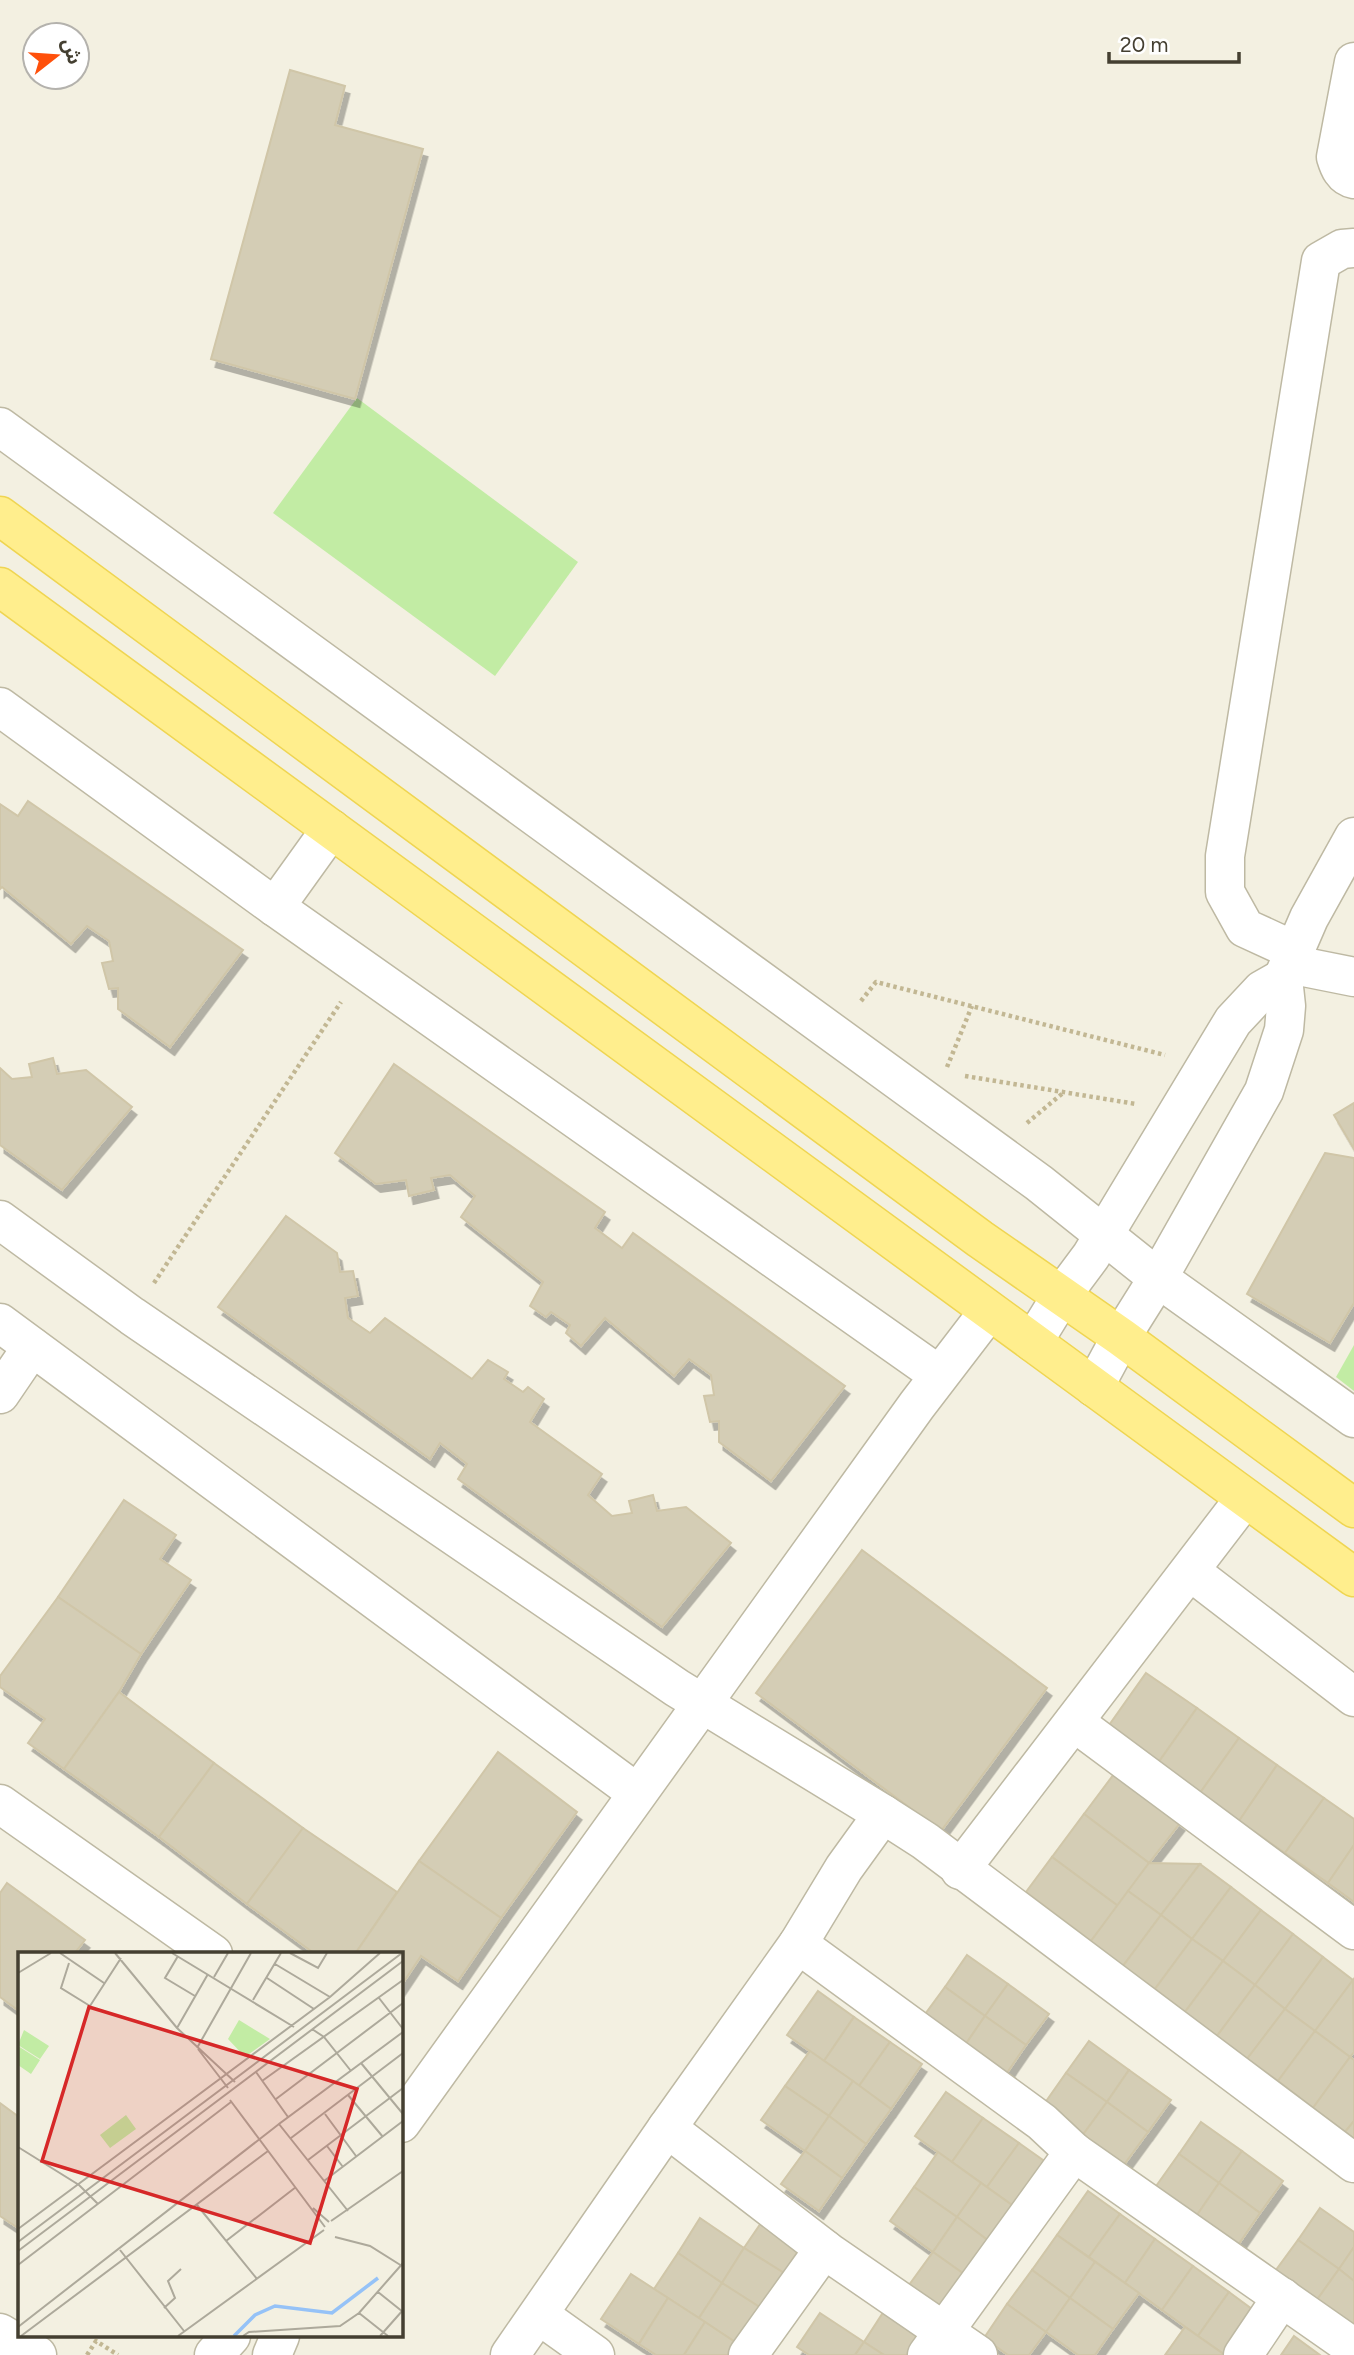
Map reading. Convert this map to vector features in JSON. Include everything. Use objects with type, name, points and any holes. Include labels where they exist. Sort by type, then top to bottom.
[{"type":"main road","points":[[0,516],[980,1239],[1121,1336],[1354,1508]]},
{"type":"main road","points":[[0,587],[1354,1577]]},
{"type":"street","points":[[1354,62],[1336,157],[1339,168],[1354,180]]},
{"type":"street","points":[[1354,248],[1342,249],[1321,261],[1225,856],[1225,892],[1245,928],[1289,964],[1354,977]]},
{"type":"street","points":[[0,427],[1039,1183],[1158,1278],[1354,1418]]},
{"type":"street","points":[[0,706],[275,907],[939,1375]]},
{"type":"street","points":[[275,907],[331,829]]},
{"type":"street","points":[[1094,1388],[1121,1336],[1158,1278],[1264,1091],[1284,1030],[1289,964],[1309,918],[1354,837]]},
{"type":"street","points":[[1032,1342],[1091,1256],[1233,1021],[1289,964]]},
{"type":"street","points":[[0,1220],[132,1316],[702,1703],[925,1841],[960,1870],[1354,2163]]},
{"type":"street","points":[[407,2103],[637,1793],[939,1375],[989,1311]]},
{"type":"street","points":[[0,1324],[637,1793]]},
{"type":"street","points":[[0,1394],[32,1347]]},
{"type":"street","points":[[960,1870],[1245,1498]]},
{"type":"street","points":[[1190,1571],[1354,1697]]},
{"type":"street","points":[[1074,1722],[1354,1930]]},
{"type":"street","points":[[0,1804],[211,1952]]},
{"type":"street","points":[[510,2355],[798,1944],[844,1868],[883,1814]]},
{"type":"street","points":[[798,1944],[1042,2122],[1074,2152],[1354,2348]]},
{"type":"street","points":[[667,2128],[824,2249],[936,2343],[978,2355]]},
{"type":"street","points":[[936,2343],[1074,2152]]},
{"type":"street","points":[[747,2355],[824,2249]]},
{"type":"street","points":[[1243,2355],[1282,2297]]},
{"type":"street","points":[[538,2315],[595,2355]]},
{"type":"street","points":[[0,2333],[37,2355]]},
{"type":"street","points":[[215,2355],[229,2338]]},
{"type":"street","points":[[272,2355],[279,2338]]},
{"type":"street","points":[[0,2349],[4,2355]]},
{"type":"path","points":[[132,1316],[363,969]]},
{"type":"path","points":[[858,1004],[876,982],[1167,1055]]},
{"type":"path","points":[[945,1073],[972,1006]]},
{"type":"path","points":[[958,1075],[1138,1105]]},
{"type":"path","points":[[1017,1130],[1064,1092]]},
{"type":"path","points":[[87,2355],[96,2342],[118,2355]]},
{"type":"green space","points":[[357,398],[578,562],[495,676],[273,513]]},
{"type":"green space","points":[[1354,1345],[1354,1391],[1336,1377]]},
{"type":"building","points":[[290,70],[345,86],[335,125],[423,149],[355,399],[211,359]]},
{"type":"building","points":[[28,801],[243,950],[170,1047],[118,1009],[118,988],[109,989],[102,963],[113,961],[109,941],[87,926],[71,944],[2,887],[0,889],[0,804],[18,816]]},
{"type":"building","points":[[53,1058],[57,1074],[86,1070],[132,1107],[62,1190],[0,1145],[0,1068],[12,1079],[32,1077],[29,1064]]},
{"type":"building","points":[[394,1064],[605,1212],[595,1228],[622,1248],[633,1233],[845,1386],[771,1481],[719,1442],[719,1421],[710,1422],[704,1396],[714,1395],[711,1375],[689,1359],[674,1376],[605,1318],[581,1346],[566,1333],[570,1325],[551,1312],[546,1317],[530,1306],[543,1282],[461,1217],[475,1196],[450,1175],[431,1178],[434,1190],[409,1196],[406,1180],[376,1184],[335,1153]]},
{"type":"building","points":[[1354,1103],[1354,1149],[1334,1115]]},
{"type":"building","points":[[1325,1153],[1354,1158],[1354,1303],[1330,1343],[1247,1294]]},
{"type":"building","points":[[286,1216],[337,1253],[340,1272],[353,1271],[358,1296],[345,1298],[348,1318],[370,1333],[385,1318],[472,1379],[488,1360],[508,1372],[504,1379],[523,1392],[528,1387],[544,1399],[530,1422],[602,1474],[588,1495],[612,1516],[632,1513],[629,1501],[653,1495],[657,1511],[686,1507],[731,1543],[662,1627],[458,1479],[467,1464],[440,1443],[430,1459],[218,1307]]},
{"type":"building","points":[[124,1500],[176,1535],[160,1559],[191,1580],[141,1654],[58,1597]]},
{"type":"building","points":[[862,1550],[1047,1688],[941,1831],[756,1693]]},
{"type":"building","points":[[58,1597],[141,1654],[119,1692],[64,1769],[28,1743],[45,1719],[0,1687],[0,1676]]},
{"type":"building","points":[[1146,1673],[1197,1708],[1158,1763],[1107,1728]]},
{"type":"building","points":[[119,1692],[214,1763],[159,1837],[64,1769]]},
{"type":"building","points":[[1197,1708],[1239,1738],[1200,1793],[1158,1763]]},
{"type":"building","points":[[1239,1738],[1277,1765],[1239,1821],[1200,1793]]},
{"type":"building","points":[[498,1752],[577,1812],[501,1918],[419,1861]]},
{"type":"building","points":[[214,1763],[303,1828],[247,1904],[159,1837]]},
{"type":"building","points":[[1277,1765],[1324,1798],[1285,1853],[1239,1821]]},
{"type":"building","points":[[1114,1774],[1180,1823],[1149,1863],[1084,1814]]},
{"type":"building","points":[[1324,1798],[1354,1819],[1354,1845],[1328,1883],[1285,1853]]},
{"type":"building","points":[[1084,1814],[1149,1863],[1118,1906],[1052,1857]]},
{"type":"building","points":[[303,1828],[397,1892],[356,1952],[312,1952],[247,1904]]},
{"type":"building","points":[[1354,1845],[1354,1902],[1328,1883]]},
{"type":"building","points":[[1052,1857],[1118,1906],[1091,1941],[1026,1892]]},
{"type":"building","points":[[419,1861],[501,1918],[458,1981],[421,1956],[402,1984],[402,1952],[356,1952]]},
{"type":"building","points":[[1149,1863],[1200,1864],[1161,1915],[1128,1891]]},
{"type":"building","points":[[1200,1864],[1231,1887],[1192,1939],[1161,1915]]},
{"type":"building","points":[[7,1883],[85,1940],[76,1952],[18,1952],[18,2010],[0,1997],[0,1893]]},
{"type":"building","points":[[1231,1887],[1261,1910],[1223,1961],[1192,1939]]},
{"type":"building","points":[[1128,1891],[1161,1915],[1123,1966],[1091,1941]]},
{"type":"building","points":[[1261,1910],[1293,1934],[1255,1985],[1223,1961]]},
{"type":"building","points":[[1161,1915],[1192,1939],[1155,1989],[1123,1966]]},
{"type":"building","points":[[1293,1934],[1323,1957],[1285,2009],[1255,1985]]},
{"type":"building","points":[[1192,1939],[1223,1961],[1185,2012],[1155,1989]]},
{"type":"building","points":[[967,1955],[1008,1984],[985,2016],[945,1987]]},
{"type":"building","points":[[1323,1957],[1353,1980],[1315,2031],[1285,2009]]},
{"type":"building","points":[[1223,1961],[1255,1985],[1217,2036],[1185,2012]]},
{"type":"building","points":[[1353,1980],[1354,2052],[1350,2057],[1315,2031]]},
{"type":"building","points":[[1008,1984],[1049,2014],[1026,2045],[985,2016]]},
{"type":"building","points":[[1255,1985],[1285,2009],[1247,2059],[1217,2036]]},
{"type":"building","points":[[945,1987],[985,2016],[961,2051],[920,2021]]},
{"type":"building","points":[[818,1991],[854,2017],[824,2061],[787,2035]]},
{"type":"building","points":[[1285,2009],[1315,2031],[1278,2081],[1247,2059]]},
{"type":"building","points":[[985,2016],[1026,2045],[1002,2080],[961,2051]]},
{"type":"building","points":[[854,2017],[890,2042],[859,2086],[824,2061]]},
{"type":"building","points":[[1315,2031],[1350,2057],[1313,2108],[1278,2081]]},
{"type":"building","points":[[1089,2041],[1129,2070],[1107,2102],[1066,2073]]},
{"type":"building","points":[[890,2042],[922,2064],[891,2109],[859,2086]]},
{"type":"building","points":[[810,2051],[853,2081],[829,2116],[785,2086]]},
{"type":"building","points":[[1350,2057],[1354,2060],[1354,2121],[1345,2132],[1313,2108]]},
{"type":"building","points":[[1129,2070],[1171,2100],[1148,2132],[1107,2102]]},
{"type":"building","points":[[1066,2073],[1107,2102],[1082,2136],[1042,2107]]},
{"type":"building","points":[[853,2081],[891,2109],[866,2144],[829,2116]]},
{"type":"building","points":[[785,2086],[829,2116],[805,2151],[761,2120]]},
{"type":"building","points":[[946,2092],[983,2118],[952,2162],[915,2136]]},
{"type":"building","points":[[1107,2102],[1148,2132],[1123,2166],[1082,2136]]},
{"type":"building","points":[[0,2103],[18,2116],[18,2228],[0,2216]]},
{"type":"building","points":[[829,2116],[866,2144],[842,2178],[805,2151]]},
{"type":"building","points":[[983,2118],[1019,2143],[987,2187],[952,2162]]},
{"type":"building","points":[[1354,2121],[1354,2139],[1345,2132]]},
{"type":"building","points":[[1201,2122],[1242,2151],[1219,2183],[1179,2154]]},
{"type":"building","points":[[1019,2143],[1050,2165],[1019,2210],[987,2187]]},
{"type":"building","points":[[805,2151],[842,2178],[819,2211],[781,2184]]},
{"type":"building","points":[[1242,2151],[1283,2181],[1260,2213],[1219,2183]]},
{"type":"building","points":[[938,2152],[981,2183],[957,2217],[914,2187]]},
{"type":"building","points":[[1179,2154],[1219,2183],[1195,2218],[1154,2189]]},
{"type":"building","points":[[981,2183],[1019,2210],[994,2245],[957,2217]]},
{"type":"building","points":[[1219,2183],[1260,2213],[1236,2248],[1195,2218]]},
{"type":"building","points":[[914,2187],[957,2217],[933,2252],[890,2221]]},
{"type":"building","points":[[1088,2191],[1120,2214],[1089,2257],[1057,2235]]},
{"type":"building","points":[[1320,2208],[1354,2232],[1354,2247],[1339,2269],[1298,2240]]},
{"type":"building","points":[[767,2214],[806,2239],[784,2273],[744,2248]]},
{"type":"building","points":[[1120,2214],[1155,2239],[1125,2283],[1089,2257]]},
{"type":"building","points":[[957,2217],[994,2245],[971,2279],[933,2252]]},
{"type":"building","points":[[700,2218],[744,2248],[722,2283],[678,2253]]},
{"type":"building","points":[[1057,2235],[1095,2262],[1070,2298],[1032,2270]]},
{"type":"building","points":[[1155,2239],[1193,2266],[1162,2310],[1125,2283]]},
{"type":"building","points":[[1298,2240],[1339,2269],[1314,2304],[1273,2274]]},
{"type":"building","points":[[1354,2247],[1354,2281],[1339,2269]]},
{"type":"building","points":[[744,2248],[784,2273],[761,2308],[722,2283]]},
{"type":"building","points":[[933,2252],[971,2279],[947,2312],[909,2285]]},
{"type":"building","points":[[678,2253],[722,2283],[699,2318],[654,2289]]},
{"type":"building","points":[[1095,2262],[1139,2293],[1113,2329],[1070,2298]]},
{"type":"building","points":[[1193,2266],[1229,2292],[1198,2336],[1162,2310]]},
{"type":"building","points":[[1339,2269],[1354,2281],[1354,2333],[1314,2304]]},
{"type":"building","points":[[1032,2270],[1070,2298],[1046,2332],[1007,2304]]},
{"type":"building","points":[[631,2274],[668,2298],[639,2344],[601,2319]]},
{"type":"building","points":[[722,2283],[761,2308],[738,2344],[699,2318]]},
{"type":"building","points":[[1229,2292],[1260,2315],[1225,2355],[1198,2336]]},
{"type":"building","points":[[668,2298],[705,2322],[684,2355],[656,2355],[639,2344]]},
{"type":"building","points":[[1070,2298],[1113,2329],[1095,2355],[1078,2355],[1046,2332]]},
{"type":"building","points":[[1007,2304],[1046,2332],[1029,2355],[1008,2355],[984,2338]]},
{"type":"building","points":[[886,2308],[925,2333],[911,2355],[884,2355],[864,2342]]},
{"type":"building","points":[[820,2313],[864,2342],[855,2355],[809,2355],[797,2347]]},
{"type":"building","points":[[705,2322],[738,2344],[731,2355],[684,2355]]},
{"type":"building","points":[[1185,2327],[1225,2355],[1165,2355]]},
{"type":"building","points":[[1294,2336],[1320,2355],[1281,2355]]},
{"type":"building","points":[[864,2342],[884,2355],[855,2355]]}]
